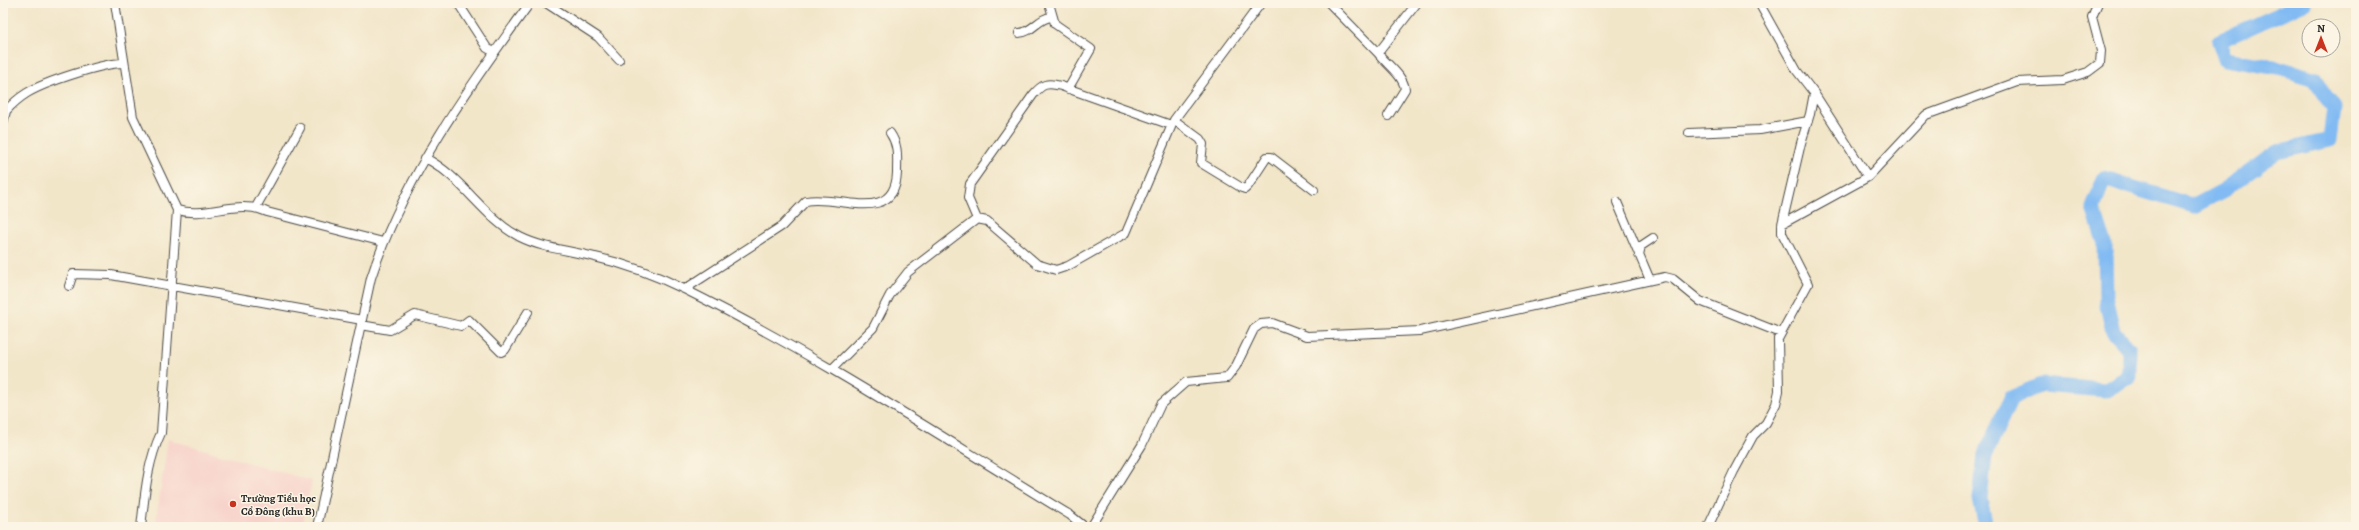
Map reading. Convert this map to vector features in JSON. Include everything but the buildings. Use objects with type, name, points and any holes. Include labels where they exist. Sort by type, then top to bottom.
[{"type":"street","points":[[115,3],[123,63],[133,117],[177,210],[161,433],[154,447],[148,469],[141,527]]},
{"type":"street","points":[[458,3],[486,48],[494,52]]},
{"type":"street","points":[[317,527],[371,278],[383,242],[426,158],[494,52],[530,3]]},
{"type":"street","points":[[546,3],[598,37],[619,60]]},
{"type":"street","points":[[1049,3],[1052,18],[1062,30],[1091,49],[1068,89]]},
{"type":"street","points":[[833,368],[872,328],[890,295],[908,272],[977,219],[987,221],[1037,264],[1056,270],[1068,266],[1122,235],[1129,228],[1172,122],[1261,3]]},
{"type":"street","points":[[1329,3],[1378,53],[1404,85],[1405,89],[1388,116]]},
{"type":"street","points":[[1378,53],[1417,3]]},
{"type":"street","points":[[1759,3],[1783,48],[1868,177]]},
{"type":"street","points":[[1782,224],[1868,177],[1926,116],[2016,82],[2063,80],[2088,72],[2100,63],[2101,51],[2092,17],[2098,3]]},
{"type":"street","points":[[1019,33],[1028,31],[1046,18],[1052,18]]},
{"type":"street","points":[[3,123],[5,110],[28,93],[83,72],[112,63],[123,63]]},
{"type":"street","points":[[977,219],[968,198],[969,189],[974,178],[1039,87],[1047,84],[1068,89],[1172,122],[1200,139],[1203,144],[1201,163],[1242,188],[1245,189],[1248,186],[1263,162],[1268,157],[1271,157],[1314,190]]},
{"type":"street","points":[[1708,527],[1734,471],[1753,436],[1766,423],[1776,404],[1779,391],[1778,340],[1808,284],[1782,233],[1782,224],[1814,93]]},
{"type":"street","points":[[1689,132],[1760,130],[1808,121]]},
{"type":"street","points":[[256,207],[300,128]]},
{"type":"street","points":[[685,289],[787,223],[806,201],[817,200],[861,205],[875,204],[891,194],[896,186],[898,147],[890,132]]},
{"type":"street","points":[[426,158],[438,164],[493,218],[519,237],[560,251],[593,256],[619,263],[685,289],[833,368],[1070,515],[1085,527]]},
{"type":"street","points":[[1617,202],[1650,280]]},
{"type":"street","points":[[177,210],[189,214],[233,206],[256,207],[267,212],[383,242]]},
{"type":"street","points":[[1639,255],[1641,246],[1647,240],[1653,238]]},
{"type":"street","points":[[69,286],[72,276],[77,274],[111,275],[172,284],[362,322],[390,330],[415,315],[461,326],[469,320],[501,352],[505,350],[528,312]]},
{"type":"street","points":[[1091,527],[1142,445],[1161,404],[1186,382],[1226,378],[1236,366],[1254,329],[1261,324],[1272,323],[1307,336],[1415,332],[1668,277],[1700,301],[1781,333]]},
{"type":"shaded area","name":"Trường Tiểu học Cổ Đông (khu B)","points":[[168,439],[312,481],[302,527],[155,527]]},
{"type":"waterway","points":[[1986,527],[1980,499],[1985,455],[2011,398],[2041,385],[2106,390],[2129,377],[2129,349],[2113,331],[2106,301],[2105,244],[2093,208],[2104,179],[2194,206],[2224,190],[2277,152],[2330,140],[2334,108],[2313,78],[2279,68],[2225,59],[2219,41],[2304,3]]},
{"type":"place","name":"Trường Tiểu học Cổ Đông (khu B)","points":[[233,504]]}]
